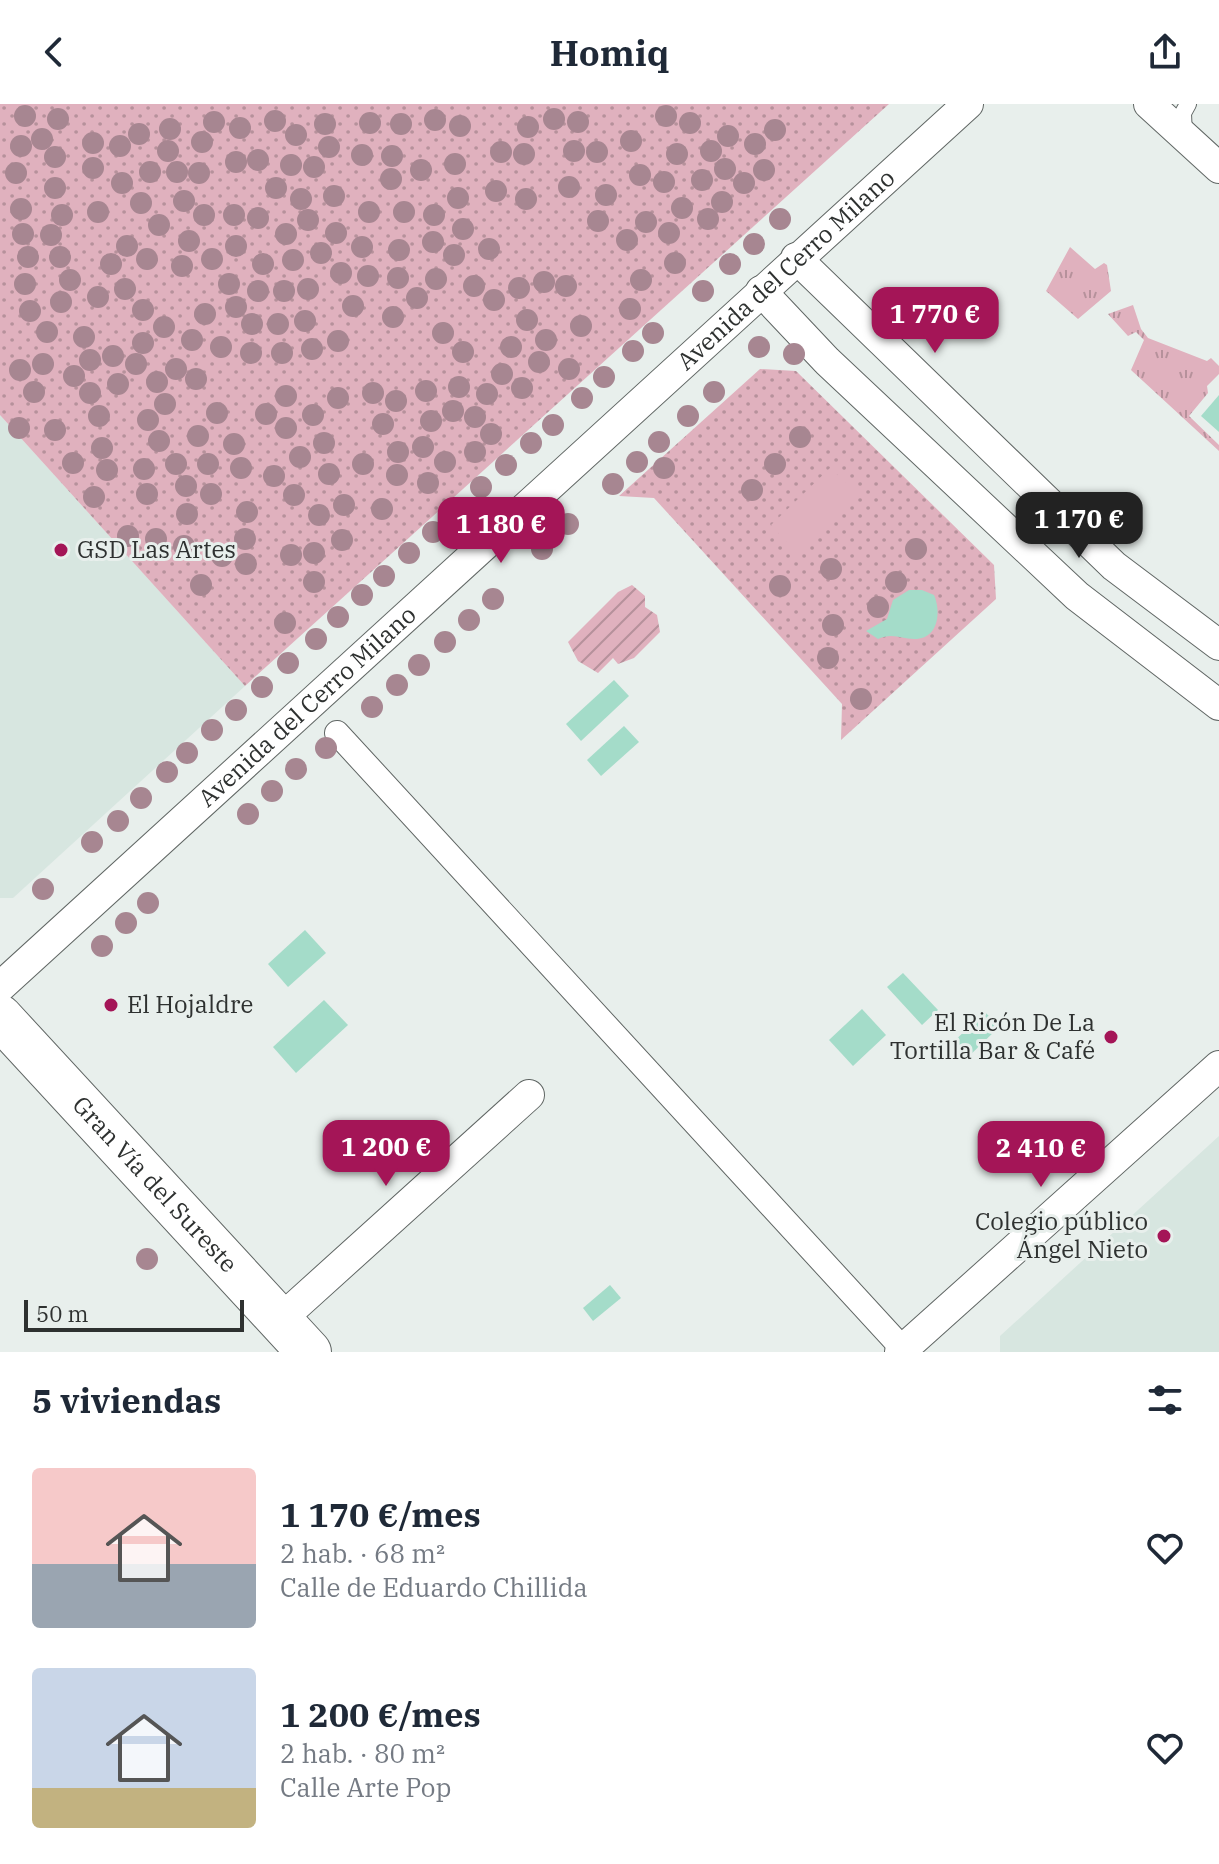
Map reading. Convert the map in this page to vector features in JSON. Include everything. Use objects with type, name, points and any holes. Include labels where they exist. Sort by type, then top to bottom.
[{"type":"main road","name":"Gran Vía del Sureste","points":[[0,1017],[309,1352]]},
{"type":"street","name":"Avenida del Cerro Milano","points":[[0,987],[968,104]]},
{"type":"street","points":[[1149,104],[1219,168]]},
{"type":"street","points":[[796,258],[1114,566],[1219,645]]},
{"type":"street","points":[[761,291],[827,361],[1077,596],[1219,705]]},
{"type":"street","points":[[1077,596],[1114,566]]},
{"type":"street","points":[[337,733],[902,1351],[1219,1066]]},
{"type":"street","points":[[280,1320],[529,1095]]},
{"type":"lane","points":[[1184,137],[1183,113],[1188,104]]},
{"type":"shaded area","points":[[1219,395],[1219,432],[1201,416]]},
{"type":"shaded area","name":"GSD Las Artes","points":[[0,415],[245,686],[13,898],[0,898]]},
{"type":"shaded area","points":[[909,590],[922,590],[934,595],[937,615],[930,634],[917,639],[889,636],[878,639],[866,631],[887,619],[893,600]]},
{"type":"shaded area","points":[[614,680],[629,696],[581,741],[566,724]]},
{"type":"shaded area","points":[[624,726],[639,742],[601,776],[587,760]]},
{"type":"shaded area","points":[[305,930],[326,953],[288,987],[268,964]]},
{"type":"shaded area","points":[[903,973],[938,1010],[922,1025],[887,987]]},
{"type":"shaded area","points":[[324,1000],[348,1025],[296,1073],[273,1047]]},
{"type":"shaded area","points":[[862,1009],[886,1035],[853,1066],[829,1040]]},
{"type":"shaded area","points":[[985,1012],[999,1027],[965,1060],[950,1045]]},
{"type":"shaded area","name":"Colegio público Ángel Nieto","points":[[1219,1136],[1219,1352],[1000,1352],[1000,1336]]},
{"type":"shaded area","points":[[610,1285],[621,1298],[593,1321],[583,1308]]},
{"type":"green space","points":[[0,104],[889,104],[245,686],[0,415]]},
{"type":"green space","points":[[1070,247],[1095,269],[1104,263],[1107,265],[1111,291],[1078,319],[1046,291]]},
{"type":"green space","points":[[1133,305],[1141,329],[1148,338],[1207,361],[1211,358],[1219,366],[1219,374],[1207,386],[1208,393],[1189,416],[1219,445],[1219,451],[1131,370],[1144,340],[1136,332],[1128,336],[1108,314]]},
{"type":"green space","points":[[760,369],[796,371],[994,565],[996,599],[841,740],[842,704],[654,498],[619,496]]},
{"type":"green space","points":[[830,468],[860,495],[796,553],[771,525]]},
{"type":"green space","points":[[632,585],[645,596],[645,607],[657,615],[660,632],[634,658],[618,664],[613,658],[598,673],[578,661],[568,642],[618,592]]},
{"type":"place","name":"GSD Las Artes","points":[[61,550]]},
{"type":"place","name":"El Hojaldre","points":[[111,1005]]},
{"type":"place","name":"El Ricón De La Tortilla Bar & Café","points":[[1111,1037]]},
{"type":"place","name":"Colegio público Ángel Nieto","points":[[1164,1236]]}]
